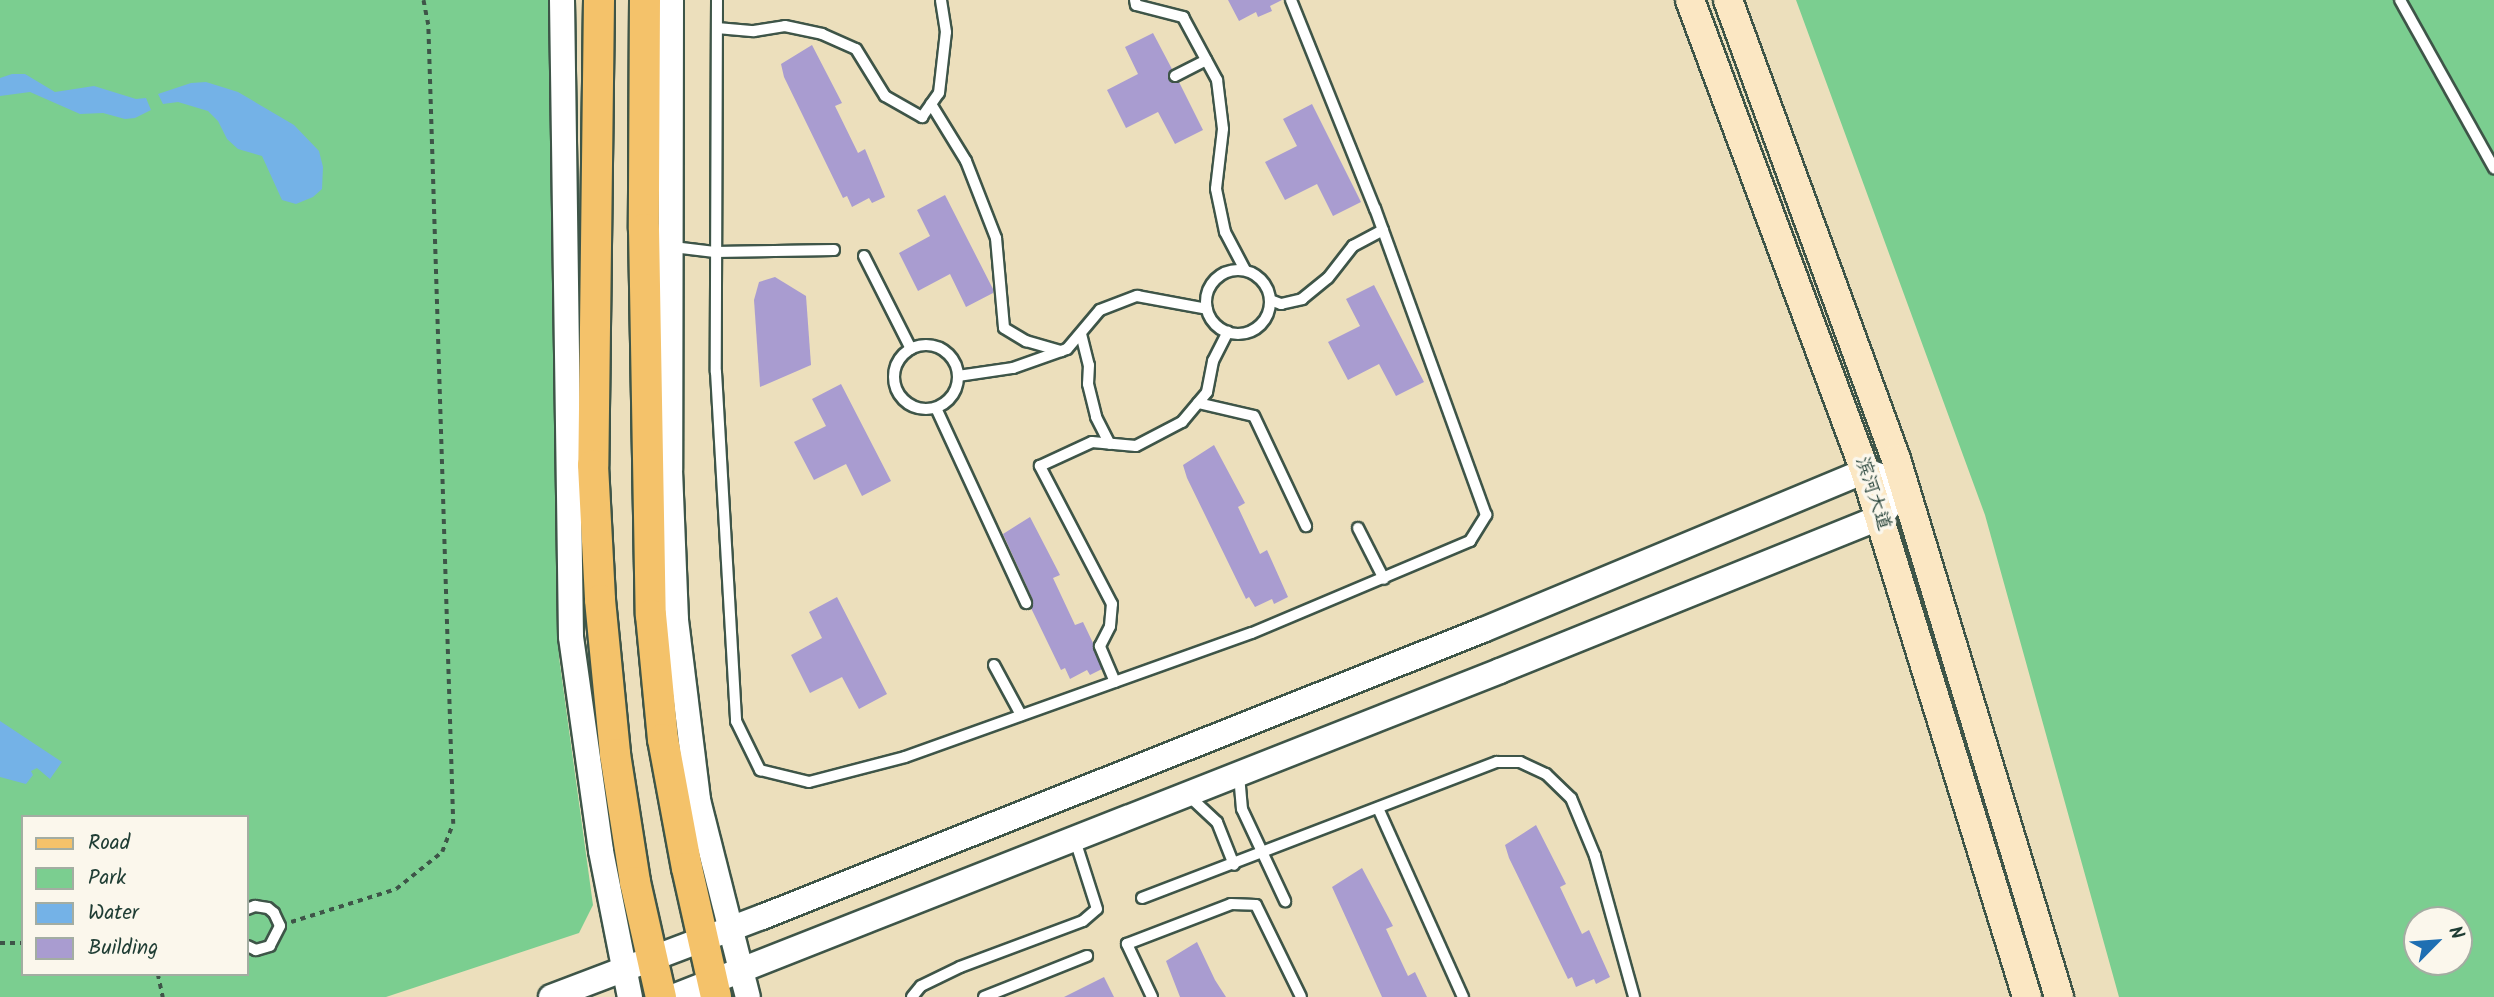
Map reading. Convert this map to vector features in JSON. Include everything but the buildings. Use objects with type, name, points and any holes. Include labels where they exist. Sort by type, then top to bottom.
[{"type":"main road","points":[[599,0],[593,465],[600,600],[615,754],[635,882],[660,997]]},
{"type":"main road","points":[[645,0],[657,246],[651,615],[663,739],[714,989]]},
{"type":"main road","name":"滨河大道","points":[[1690,0],[1866,471],[2027,997]]},
{"type":"main road","name":"滨河大道","points":[[1728,0],[1905,484],[2059,997]]},
{"type":"street","points":[[562,0],[570,637],[601,851],[630,997]]},
{"type":"street","points":[[671,0],[657,246],[676,620],[698,800],[748,997]]},
{"type":"street","points":[[551,997],[731,929],[1483,630],[1866,471],[1905,484],[1881,517],[741,970],[714,989],[673,997]]},
{"type":"lane","points":[[717,0],[716,372],[736,721],[760,770],[809,782],[905,757],[1252,633],[1470,541],[1486,515],[1383,230],[1291,0]]},
{"type":"lane","points":[[717,28],[754,31],[785,26],[822,34],[856,49],[885,96],[922,117],[939,93],[946,32],[941,0]]},
{"type":"lane","points":[[1135,0],[1136,5],[1183,17],[1217,80],[1223,129],[1216,188],[1224,232],[1245,270],[1263,281],[1270,300],[1269,310],[1258,327],[1238,334],[1219,327],[1207,309],[1209,288],[1215,279],[1234,270],[1245,270]]},
{"type":"lane","points":[[2400,0],[2494,168]]},
{"type":"lane","points":[[1175,76],[1206,60]]},
{"type":"lane","points":[[931,104],[966,161],[996,238],[1004,328],[1027,341],[1062,351]]},
{"type":"lane","points":[[1270,300],[1281,304],[1302,299],[1328,278],[1353,246],[1383,230]]},
{"type":"lane","points":[[657,246],[715,252],[834,250]]},
{"type":"lane","points":[[864,256],[911,349]]},
{"type":"lane","points":[[958,376],[1013,368],[1062,351],[1081,334],[1100,310],[1137,296],[1207,309]]},
{"type":"lane","points":[[1115,682],[1100,646],[1110,626],[1112,604],[1040,466],[1092,443],[1136,446],[1182,422],[1207,392],[1213,361],[1228,332]]},
{"type":"lane","points":[[1081,334],[1089,365],[1088,384],[1096,417],[1110,444]]},
{"type":"lane","points":[[932,346],[951,357],[958,376],[952,395],[936,408],[916,408],[906,403],[895,385],[897,364],[911,349],[932,346]]},
{"type":"lane","points":[[1198,403],[1254,416],[1306,526]]},
{"type":"lane","points":[[936,408],[1026,603]]},
{"type":"lane","points":[[1358,528],[1384,579]]},
{"type":"lane","points":[[994,665],[1021,715]]},
{"type":"lane","points":[[1142,898],[1496,762],[1520,762],[1546,774],[1571,798],[1595,856],[1634,997]]},
{"type":"lane","points":[[1239,774],[1242,809],[1285,901]]},
{"type":"lane","points":[[1187,794],[1217,822],[1234,864]]},
{"type":"lane","points":[[1378,808],[1463,997]]},
{"type":"lane","points":[[912,997],[921,986],[960,967],[1083,921],[1097,909],[1074,838]]},
{"type":"lane","points":[[1152,997],[1127,944],[1231,904],[1256,905],[1301,997]]},
{"type":"lane","points":[[248,909],[255,906],[268,908],[274,913],[280,926],[276,941],[270,946],[256,950],[248,946]]},
{"type":"lane","points":[[984,997],[1087,956]]},
{"type":"path","points":[[280,926],[327,908],[396,889],[442,852],[453,824],[428,25],[423,0]]},
{"type":"path","points":[[0,943],[21,943]]},
{"type":"path","points":[[158,976],[163,997]]},
{"type":"green space","points":[[0,0],[549,0],[559,657],[593,905],[579,933],[386,997],[0,997]]},
{"type":"green space","points":[[1796,0],[2494,0],[2494,997],[2119,997],[1985,515]]},
{"type":"water","points":[[25,74],[55,92],[94,86],[136,99],[146,98],[151,110],[135,118],[125,119],[103,113],[80,114],[30,92],[0,96],[0,78]]},
{"type":"water","points":[[206,82],[238,92],[294,125],[319,151],[323,167],[322,189],[313,197],[296,204],[282,200],[262,156],[238,149],[227,139],[218,121],[208,111],[178,102],[163,104],[158,94],[191,83]]},
{"type":"water","points":[[0,721],[62,762],[50,779],[37,768],[31,771],[33,775],[26,784],[0,777]]}]
